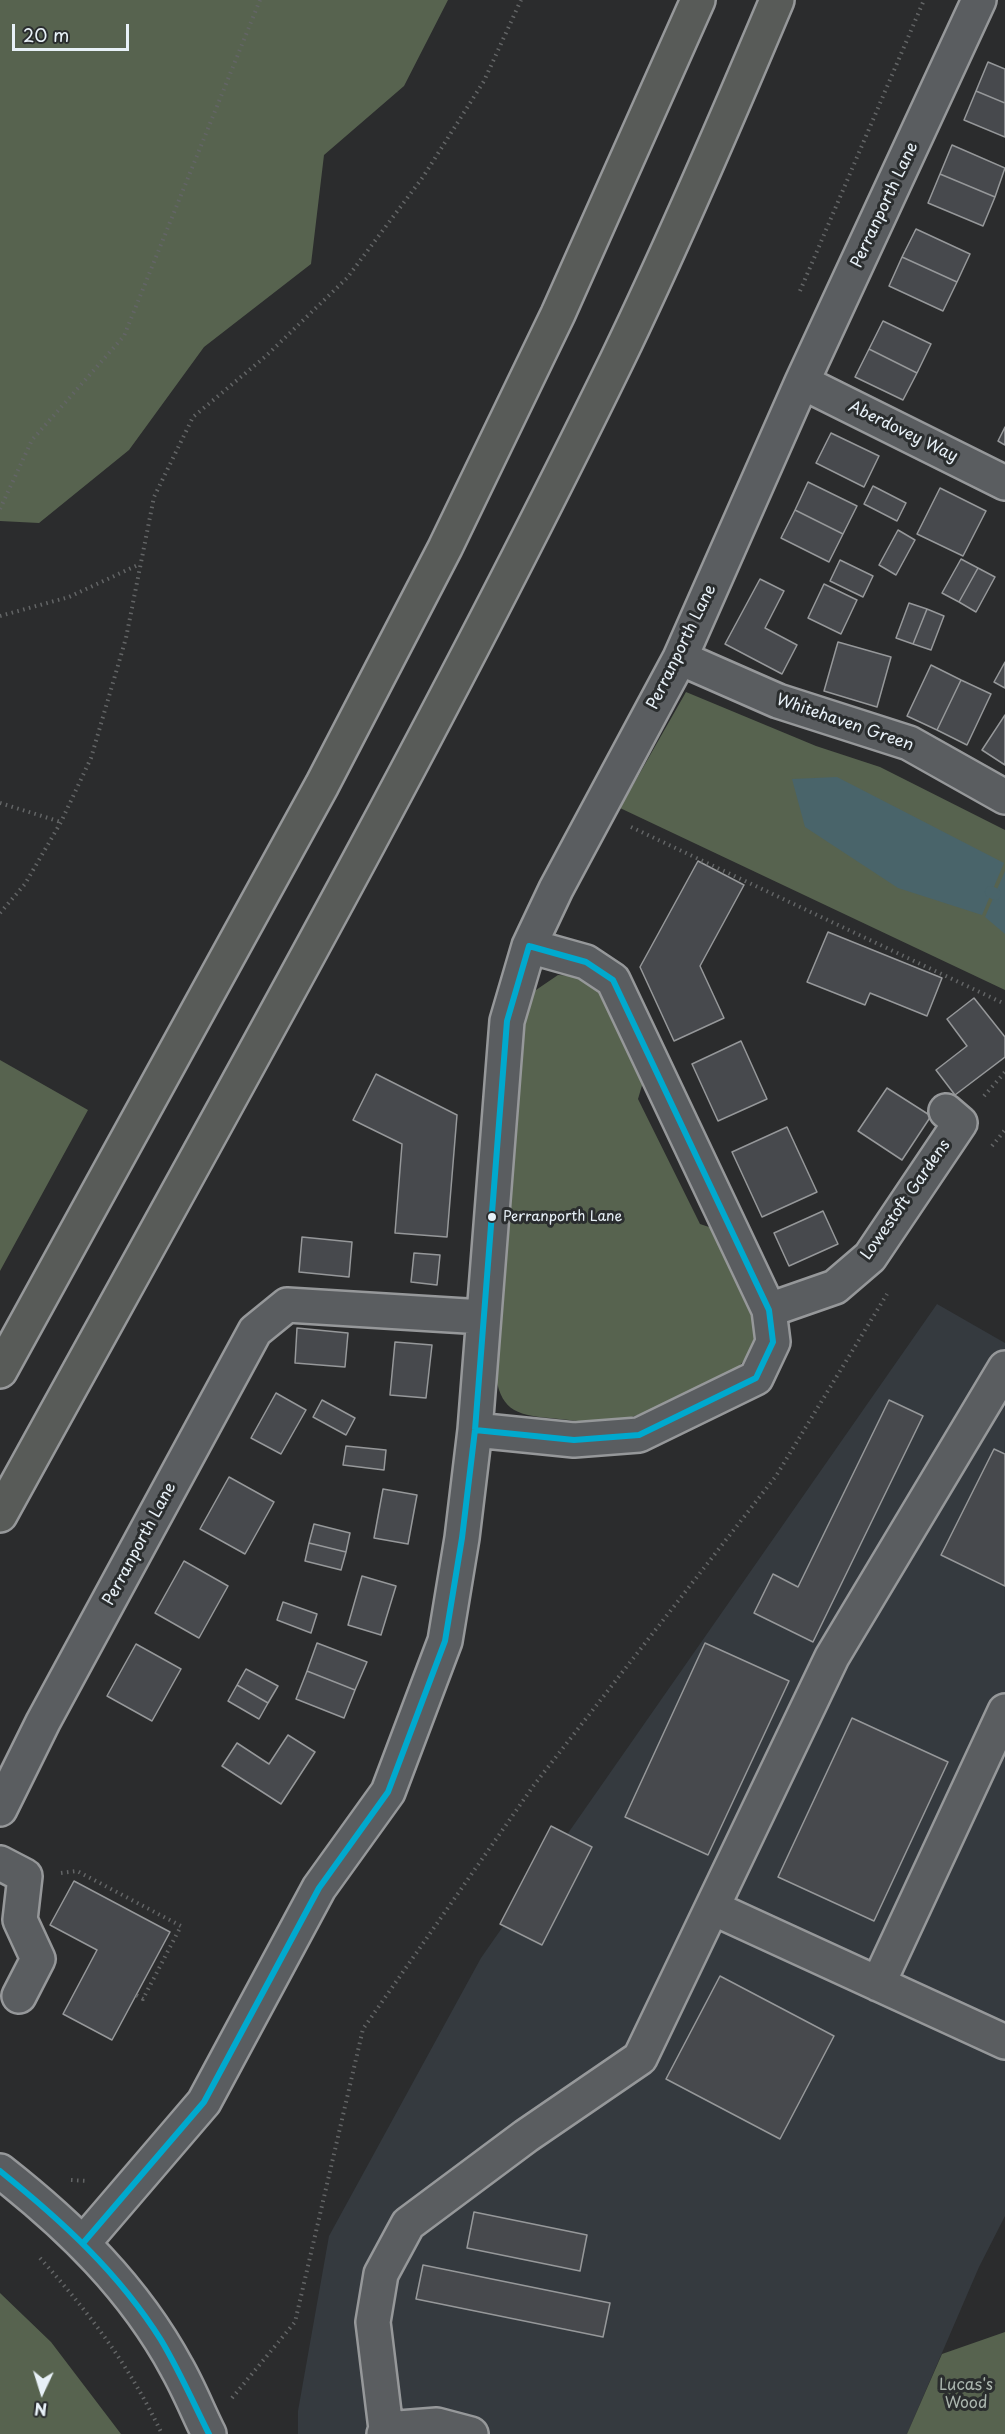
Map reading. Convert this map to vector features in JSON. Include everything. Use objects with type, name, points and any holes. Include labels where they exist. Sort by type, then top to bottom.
[{"type":"highway","points":[[0,1371],[322,785],[445,548],[558,314],[698,0]]},
{"type":"highway","points":[[0,1515],[215,1125],[499,596],[624,345],[723,128],[777,0]]},
{"type":"street","name":"Perranporth Lane","points":[[84,2242],[204,2102],[319,1888],[388,1792],[446,1641],[462,1538],[475,1430],[507,1021],[529,946],[598,811],[681,658],[802,382],[979,0]]},
{"type":"street","name":"Aberdovey Way","points":[[802,382],[1005,483]]},
{"type":"street","name":"Whitehaven Green","points":[[681,658],[778,701],[909,743],[1005,797]]},
{"type":"street","points":[[475,1430],[574,1440],[639,1435],[756,1378],[773,1342],[769,1310],[613,981],[586,962],[529,946]]},
{"type":"street","name":"Lowestoft Gardens","points":[[769,1310],[835,1287],[870,1257],[960,1123],[946,1111]]},
{"type":"street","name":"Perranporth Lane","points":[[0,1809],[43,1722],[255,1331],[286,1305],[483,1317]]},
{"type":"street","points":[[471,2434],[436,2425],[385,2432],[373,2322],[381,2274],[408,2224],[526,2136],[640,2058],[832,1657],[1005,1368]]},
{"type":"street","points":[[878,1984],[1005,1711]]},
{"type":"street","points":[[12,1870],[20,1920],[38,1959],[19,1996]]},
{"type":"street","points":[[713,1908],[1005,2042]]},
{"type":"street","points":[[0,2171],[48,2209],[84,2242],[132,2297],[177,2367],[208,2431]]},
{"type":"path","points":[[0,509],[32,440],[124,336],[260,0]]},
{"type":"path","points":[[0,913],[25,884],[61,822],[91,758],[126,638],[154,496],[193,417],[266,356],[347,278],[423,177],[484,81],[521,0]]},
{"type":"path","points":[[0,616],[69,597],[140,564]]},
{"type":"path","points":[[0,803],[61,822]]},
{"type":"path","points":[[598,811],[1005,1004]]},
{"type":"path","points":[[991,1147],[1005,1130]]},
{"type":"path","points":[[208,2431],[295,2322],[363,2030],[534,1785],[776,1476],[892,1286]]},
{"type":"path","points":[[12,1870],[77,1871],[181,1926],[143,1999],[136,1995]]},
{"type":"path","points":[[33,2249],[87,2310],[141,2390],[162,2434]]},
{"type":"shaded area","points":[[937,1304],[1005,1343],[1005,2216],[979,2267],[907,2434],[298,2434],[298,2411],[329,2236],[481,1958]]},
{"type":"green space","points":[[0,0],[448,0],[404,86],[324,155],[311,264],[204,347],[129,450],[39,523],[0,521]]},
{"type":"green space","points":[[686,692],[816,746],[880,767],[1005,830],[1005,990],[620,808]]},
{"type":"green space","points":[[558,975],[573,976],[601,991],[643,1082],[638,1099],[700,1224],[715,1229],[741,1280],[757,1322],[756,1343],[738,1367],[661,1406],[615,1421],[574,1421],[518,1412],[505,1402],[497,1384],[495,1371],[525,1022],[533,992]]},
{"type":"green space","points":[[0,1060],[88,1110],[0,1271]]},
{"type":"green space","points":[[0,2293],[51,2342],[121,2434],[0,2434]]},
{"type":"green space","name":"Lucas's Wood","points":[[1005,2332],[1005,2434],[907,2434],[942,2354]]},
{"type":"water","points":[[837,777],[1004,863],[982,915],[898,888],[805,827],[792,779]]},
{"type":"water","points":[[1005,871],[1005,934],[985,917]]},
{"type":"building","points":[[988,62],[1005,69],[1005,103],[976,91]]},
{"type":"building","points":[[976,91],[1005,103],[1005,137],[964,120]]},
{"type":"building","points":[[952,145],[1005,168],[995,197],[940,174]]},
{"type":"building","points":[[940,174],[995,197],[983,226],[928,203]]},
{"type":"building","points":[[916,229],[970,254],[957,282],[902,257]]},
{"type":"building","points":[[902,257],[957,282],[943,311],[889,286]]},
{"type":"building","points":[[883,321],[931,344],[917,373],[869,349]]},
{"type":"building","points":[[869,349],[917,373],[903,400],[855,377]]},
{"type":"building","points":[[1005,427],[1005,445],[998,441]]},
{"type":"building","points":[[831,433],[879,456],[864,487],[816,463]]},
{"type":"building","points":[[808,482],[857,506],[843,534],[795,510]]},
{"type":"building","points":[[873,486],[906,503],[897,521],[864,504]]},
{"type":"building","points":[[940,488],[986,511],[963,556],[917,534]]},
{"type":"building","points":[[795,510],[843,534],[829,562],[781,538]]},
{"type":"building","points":[[898,530],[915,540],[896,575],[879,565]]},
{"type":"building","points":[[961,559],[978,568],[959,602],[942,593]]},
{"type":"building","points":[[840,560],[873,576],[863,597],[830,581]]},
{"type":"building","points":[[978,568],[995,577],[976,612],[959,602]]},
{"type":"building","points":[[760,579],[784,591],[765,628],[797,645],[782,674],[725,644]]},
{"type":"building","points":[[824,584],[857,600],[841,634],[808,618]]},
{"type":"building","points":[[909,603],[927,609],[913,644],[896,638]]},
{"type":"building","points":[[927,609],[944,616],[931,650],[913,644]]},
{"type":"building","points":[[838,642],[891,657],[877,707],[824,691]]},
{"type":"building","points":[[1005,662],[1005,688],[994,682]]},
{"type":"building","points":[[931,665],[961,680],[937,730],[907,716]]},
{"type":"building","points":[[961,680],[991,694],[967,745],[937,730]]},
{"type":"building","points":[[1005,715],[1005,765],[982,750]]},
{"type":"building","points":[[698,861],[744,885],[700,966],[724,1018],[674,1041],[640,967]]},
{"type":"building","points":[[828,932],[942,978],[927,1016],[870,993],[865,1005],[807,982]]},
{"type":"building","points":[[974,998],[1005,1037],[1005,1057],[955,1095],[936,1070],[967,1046],[947,1019]]},
{"type":"building","points":[[741,1041],[767,1099],[718,1121],[692,1064]]},
{"type":"building","points":[[376,1074],[457,1115],[447,1237],[395,1233],[402,1144],[353,1120]]},
{"type":"building","points":[[887,1088],[931,1116],[902,1160],[858,1131]]},
{"type":"building","points":[[787,1127],[817,1192],[762,1217],[732,1152]]},
{"type":"building","points":[[823,1211],[838,1244],[789,1266],[774,1233]]},
{"type":"building","points":[[302,1237],[352,1242],[349,1277],[299,1272]]},
{"type":"building","points":[[414,1253],[440,1255],[437,1285],[411,1282]]},
{"type":"building","points":[[297,1328],[348,1333],[345,1367],[295,1363]]},
{"type":"building","points":[[395,1342],[432,1345],[426,1398],[390,1395]]},
{"type":"building","points":[[276,1393],[306,1410],[281,1454],[251,1438]]},
{"type":"building","points":[[322,1400],[355,1418],[346,1435],[313,1417]]},
{"type":"building","points":[[889,1400],[923,1416],[813,1642],[754,1613],[773,1574],[798,1587]]},
{"type":"building","points":[[346,1446],[386,1450],[384,1470],[343,1465]]},
{"type":"building","points":[[994,1449],[1005,1454],[1005,1586],[941,1555]]},
{"type":"building","points":[[229,1477],[274,1502],[245,1554],[200,1529]]},
{"type":"building","points":[[383,1489],[417,1495],[408,1544],[374,1538]]},
{"type":"building","points":[[314,1524],[350,1533],[346,1552],[309,1543]]},
{"type":"building","points":[[309,1543],[346,1552],[341,1570],[305,1561]]},
{"type":"building","points":[[184,1561],[228,1586],[199,1638],[155,1613]]},
{"type":"building","points":[[362,1576],[396,1586],[381,1635],[348,1625]]},
{"type":"building","points":[[283,1602],[317,1614],[311,1633],[277,1620]]},
{"type":"building","points":[[317,1643],[367,1662],[355,1690],[307,1671]]},
{"type":"building","points":[[705,1643],[789,1681],[708,1855],[625,1817]]},
{"type":"building","points":[[136,1644],[181,1669],[152,1721],[107,1696]]},
{"type":"building","points":[[246,1669],[278,1686],[268,1703],[237,1685]]},
{"type":"building","points":[[307,1671],[355,1690],[344,1718],[296,1699]]},
{"type":"building","points":[[237,1685],[268,1703],[259,1719],[228,1701]]},
{"type":"building","points":[[852,1718],[948,1762],[874,1921],[778,1877]]},
{"type":"building","points":[[288,1735],[315,1752],[281,1804],[222,1766],[237,1743],[269,1764]]},
{"type":"building","points":[[551,1826],[592,1847],[542,1945],[500,1924]]},
{"type":"building","points":[[74,1881],[170,1932],[112,2040],[63,2014],[97,1950],[50,1925]]},
{"type":"building","points":[[720,1976],[834,2036],[780,2139],[666,2079]]},
{"type":"building","points":[[474,2212],[587,2235],[580,2271],[467,2248]]},
{"type":"building","points":[[423,2265],[610,2303],[603,2337],[416,2299]]},
{"type":"waterway","points":[[991,892],[995,894]]},
{"type":"transit line","points":[[475,1430],[574,1440],[639,1435],[756,1378],[773,1342],[769,1310],[613,980],[586,962],[529,946]]},
{"type":"transit line","points":[[84,2242],[204,2102],[319,1888],[388,1792],[445,1641],[462,1538],[475,1430],[507,1021],[529,946]]},
{"type":"transit line","points":[[0,2171],[67,2228],[127,2292],[161,2340],[209,2434]]},
{"type":"place","name":"Perranporth Lane","points":[[492,1217]]}]
